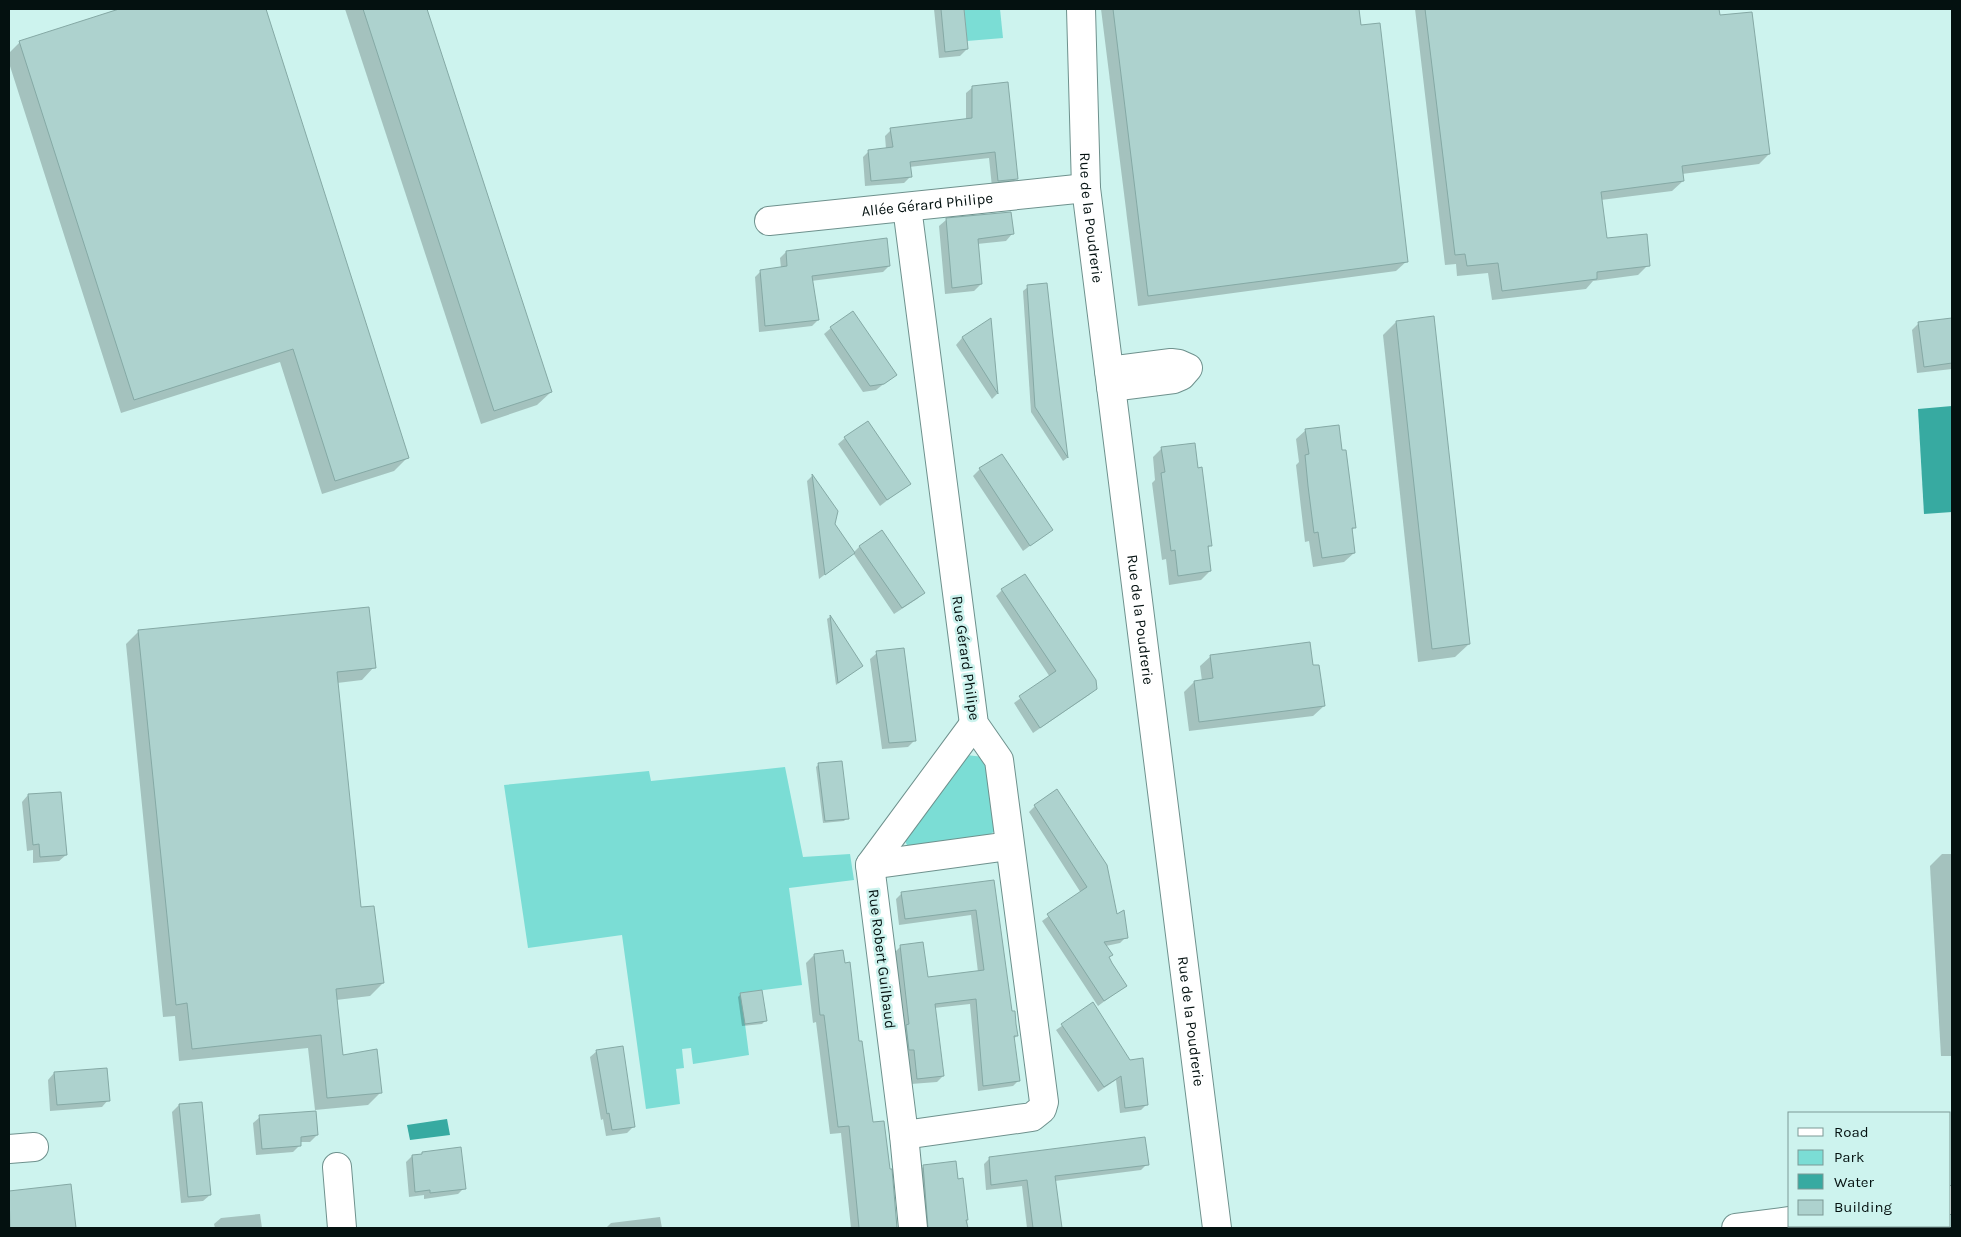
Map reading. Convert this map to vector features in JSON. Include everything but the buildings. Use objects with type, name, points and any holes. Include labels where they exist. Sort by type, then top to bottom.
[{"type":"street","name":"Rue de la Poudrerie","points":[[1081,9],[1086,188],[1217,1228]]},
{"type":"street","name":"Allée Gérard Philipe","points":[[769,221],[1086,188]]},
{"type":"street","name":"Rue Gérard Philipe","points":[[904,1135],[1032,1117],[1040,1112],[1044,1105],[999,760],[974,724],[907,207]]},
{"type":"street","points":[[870,865],[974,724]]},
{"type":"street","points":[[870,865],[1009,846]]},
{"type":"street","name":"Rue Robert Guilbaud","points":[[870,865],[904,1135],[913,1228]]},
{"type":"street","points":[[337,1167],[342,1228]]},
{"type":"street","points":[[1736,1228],[1788,1221]]},
{"type":"green space","points":[[964,9],[1000,9],[1003,38],[967,41]]},
{"type":"green space","points":[[966,755],[984,757],[990,765],[996,830],[987,837],[914,846],[907,845],[904,839]]},
{"type":"green space","points":[[785,767],[803,857],[850,854],[854,880],[789,888],[802,985],[741,993],[749,1055],[693,1064],[691,1048],[682,1049],[684,1068],[676,1069],[680,1104],[646,1109],[622,935],[528,948],[504,785],[649,771],[651,781]]},
{"type":"water","points":[[1952,406],[1952,512],[1924,514],[1918,409]]},
{"type":"water","points":[[447,1119],[450,1135],[410,1140],[407,1125]]}]
